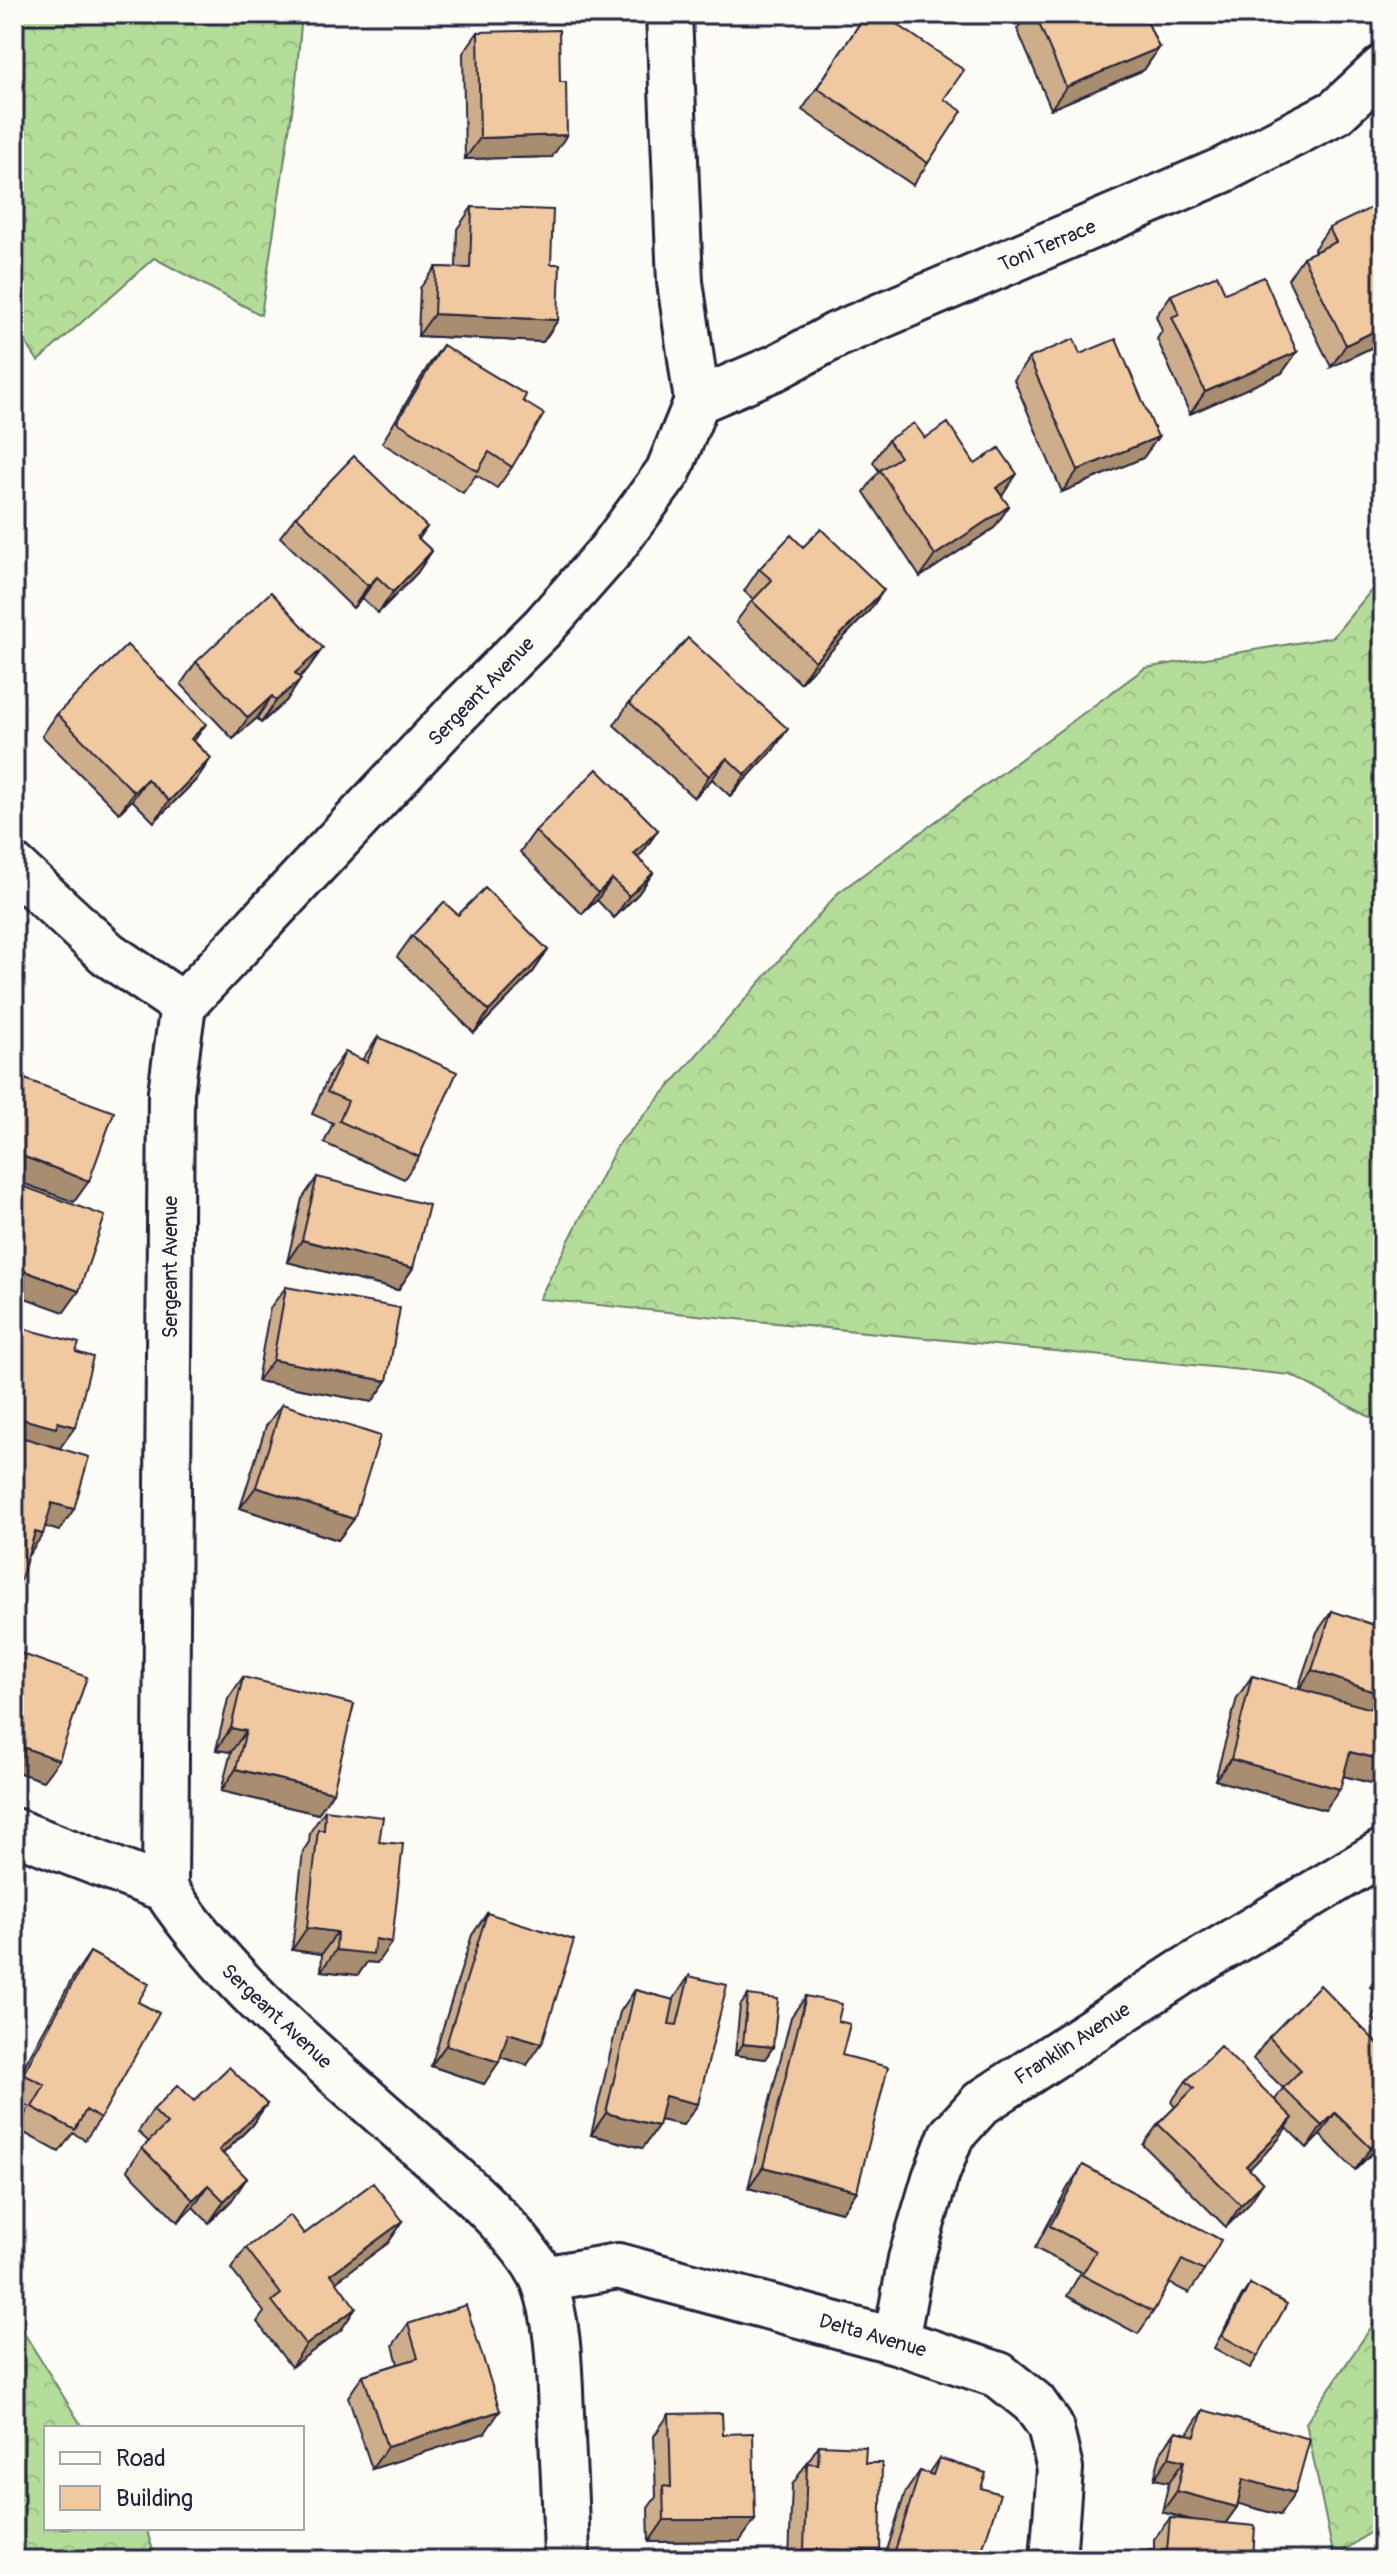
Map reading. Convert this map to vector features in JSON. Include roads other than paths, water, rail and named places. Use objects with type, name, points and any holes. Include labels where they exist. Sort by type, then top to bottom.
[{"type":"street","points":[[669,14],[680,282],[697,401]]},
{"type":"street","name":"Toni Terrace","points":[[697,401],[836,335],[1223,170],[1336,112],[1383,68]]},
{"type":"street","name":"Sergeant Avenue","points":[[567,2560],[559,2377],[553,2316],[543,2279],[519,2244],[465,2187],[240,1986],[193,1931],[165,1889],[171,1092],[183,1005],[455,715],[543,627],[610,551],[668,472],[697,401]]},
{"type":"street","points":[[14,867],[108,954],[183,1005]]},
{"type":"street","points":[[14,1831],[165,1889]]},
{"type":"street","name":"Franklin Avenue","points":[[896,2341],[911,2259],[935,2178],[951,2136],[981,2103],[1182,1972],[1383,1852]]},
{"type":"street","name":"Delta Avenue","points":[[543,2279],[618,2266],[896,2341],[999,2375],[1034,2403],[1050,2426],[1060,2469],[1053,2560]]}]
